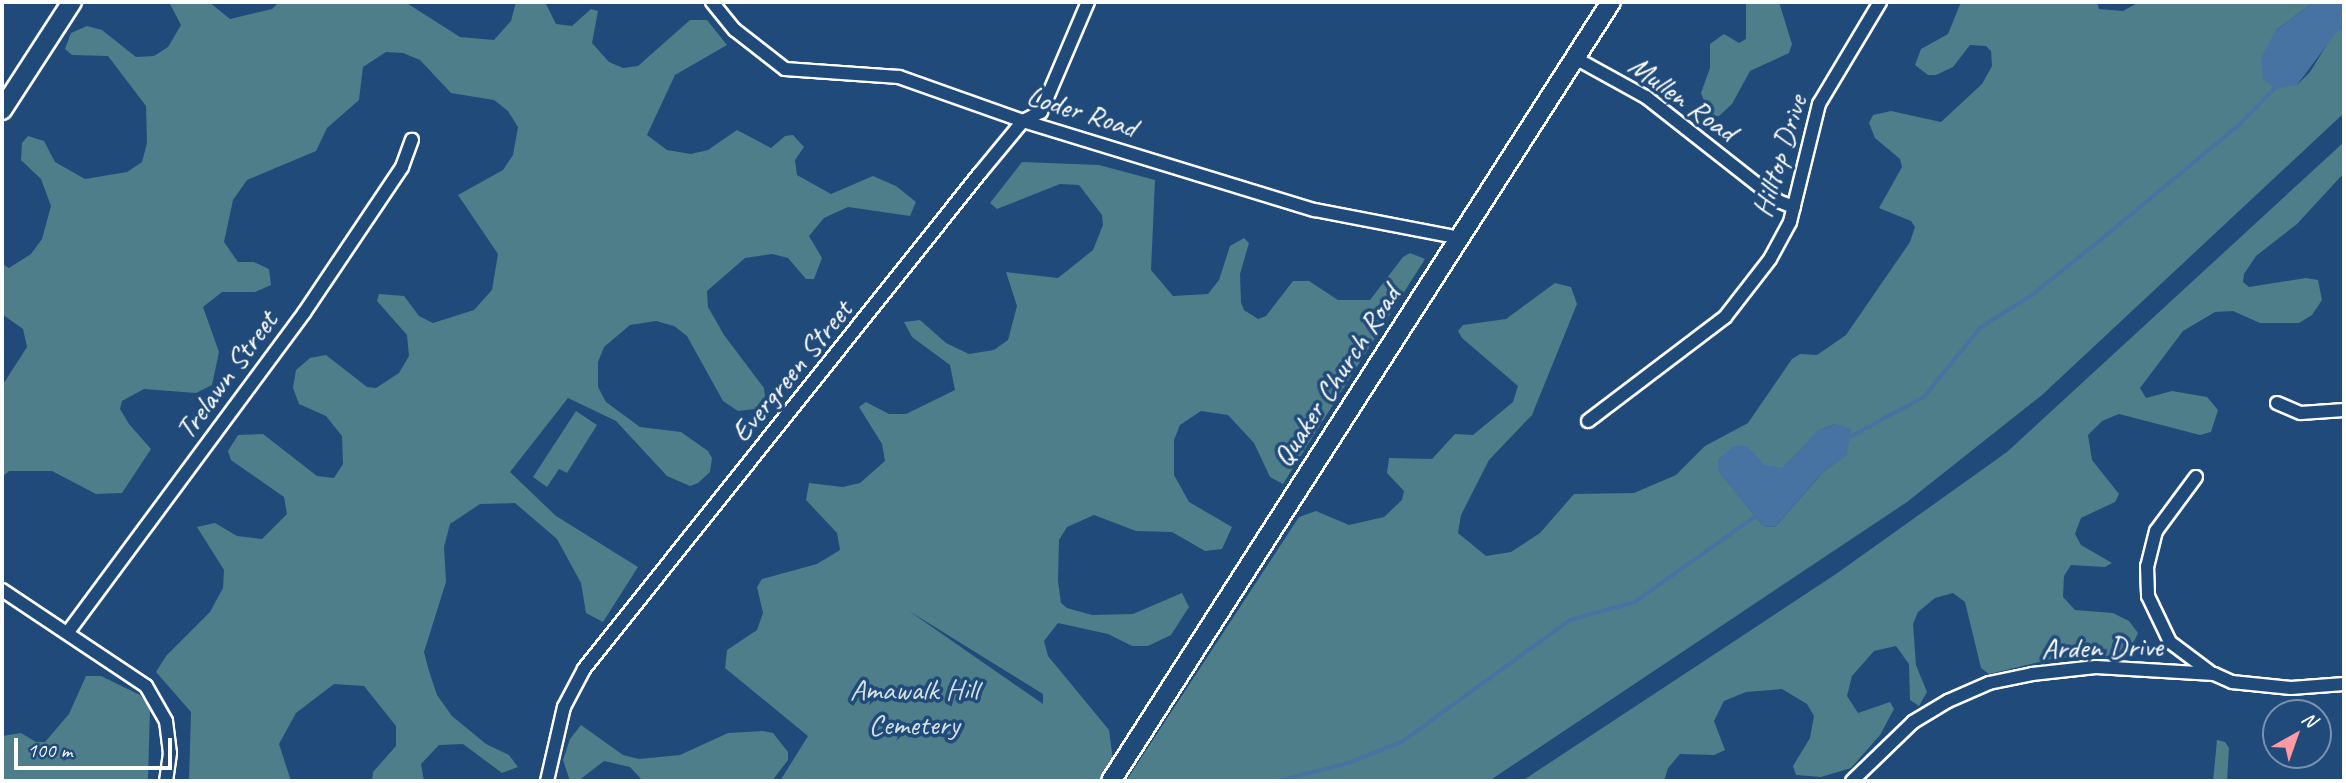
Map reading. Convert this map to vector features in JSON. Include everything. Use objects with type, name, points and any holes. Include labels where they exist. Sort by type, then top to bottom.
[{"type":"street","name":"Loder Road","points":[[712,2],[735,30],[785,69],[885,74],[1023,121],[1315,210],[1460,238]]},
{"type":"street","name":"Evergreen Street","points":[[547,781],[564,707],[584,669],[1023,121],[1041,112],[1088,2]]},
{"type":"street","name":"Quaker Church Road","points":[[1111,781],[1611,2]]},
{"type":"street","name":"Hilltop Drive","points":[[1588,421],[1726,317],[1770,259],[1794,206],[1819,104],[1880,2]]},
{"type":"street","points":[[2,110],[64,6]]},
{"type":"street","name":"Mullen Road","points":[[1575,58],[1646,97],[1778,201],[1794,206]]},
{"type":"street","name":"Trelawn Street","points":[[68,632],[304,313],[402,167],[412,140]]},
{"type":"street","points":[[2277,403],[2301,413],[2344,410]]},
{"type":"street","points":[[2196,477],[2156,531],[2147,566],[2148,596],[2170,642],[2214,674]]},
{"type":"street","points":[[2,590],[146,686],[166,721],[170,753],[166,781]]},
{"type":"street","name":"Arden Drive","points":[[1852,781],[1913,722],[1989,683],[2096,667],[2214,674],[2232,682],[2291,688],[2344,684]]},
{"type":"green space","points":[[169,2],[209,2],[230,19],[272,9],[279,2],[405,2],[460,37],[494,40],[511,21],[516,2],[545,2],[556,24],[572,26],[591,9],[598,11],[592,43],[609,62],[623,68],[638,66],[690,20],[707,20],[727,45],[675,75],[647,135],[667,150],[691,154],[708,150],[737,130],[771,148],[785,136],[793,135],[804,147],[795,160],[797,175],[831,194],[873,176],[896,186],[916,202],[910,216],[848,207],[824,218],[809,236],[822,258],[814,279],[806,279],[788,258],[772,254],[745,258],[707,291],[708,307],[724,335],[764,388],[765,396],[755,409],[738,411],[723,401],[687,336],[674,326],[656,321],[630,325],[604,347],[598,362],[598,387],[606,402],[640,427],[681,432],[708,451],[712,458],[710,472],[698,483],[690,486],[667,476],[616,421],[568,398],[510,472],[556,516],[638,567],[603,622],[586,613],[581,583],[557,539],[515,503],[480,504],[450,524],[444,547],[446,582],[424,652],[429,671],[437,695],[452,716],[486,744],[509,755],[518,767],[502,773],[463,744],[439,745],[421,764],[424,781],[372,781],[373,772],[396,746],[396,726],[364,686],[334,684],[296,713],[279,744],[291,781],[189,781],[191,712],[156,672],[166,656],[210,612],[223,588],[224,570],[197,527],[215,523],[237,536],[262,539],[287,514],[284,497],[231,460],[228,451],[238,435],[263,434],[317,476],[334,478],[343,464],[342,436],[326,416],[299,404],[293,388],[296,370],[310,358],[326,355],[367,387],[376,388],[399,373],[409,356],[407,335],[377,301],[379,294],[404,296],[419,316],[433,323],[474,310],[492,290],[498,254],[458,195],[503,170],[513,155],[518,127],[508,111],[494,100],[451,93],[420,60],[403,53],[386,52],[363,67],[359,100],[327,128],[316,151],[247,180],[233,200],[224,242],[238,262],[254,262],[269,269],[271,285],[255,292],[222,292],[203,307],[219,352],[212,385],[196,393],[144,389],[122,401],[120,409],[129,424],[151,449],[122,493],[96,494],[52,471],[9,471],[2,477],[2,386],[27,347],[23,329],[2,314],[2,264],[9,268],[31,254],[42,239],[51,206],[41,179],[21,160],[22,143],[28,136],[44,141],[55,162],[85,179],[127,172],[142,162],[147,143],[146,106],[108,56],[72,55],[65,49],[71,33],[87,26],[102,30],[136,57],[154,56],[168,47],[181,25]]},
{"type":"green space","points":[[1746,2],[1779,2],[1792,44],[1789,53],[1750,71],[1732,104],[1719,116],[1710,116],[1701,93],[1710,68],[1710,44],[1724,34],[1739,43],[1746,39]]},
{"type":"green space","points":[[1961,2],[2097,2],[2099,9],[2123,11],[2139,2],[2314,2],[2276,30],[2297,85],[2310,72],[2344,17],[2344,113],[2042,395],[1907,502],[1489,781],[1126,781],[1299,517],[1316,511],[1349,525],[1384,517],[1402,500],[1404,491],[1387,473],[1389,458],[1432,459],[1455,434],[1473,435],[1513,402],[1518,386],[1462,338],[1458,331],[1463,325],[1506,319],[1555,283],[1571,287],[1577,304],[1532,415],[1489,460],[1461,515],[1458,533],[1486,556],[1511,552],[1540,533],[1574,494],[1634,493],[1676,475],[1705,446],[1748,423],[1792,359],[1800,354],[1817,355],[1846,335],[1910,242],[1915,227],[1911,221],[1879,208],[1902,167],[1900,159],[1875,138],[1869,123],[1873,115],[1891,111],[1941,122],[1982,84],[1992,66],[1991,51],[1986,46],[1970,45],[1953,67],[1936,75],[1928,75],[1915,65],[1921,49],[1948,34]],"holes":[[[1835,424],[1846,455],[1824,471],[1775,527],[1763,526],[1718,470],[1783,468],[1819,430]]]},
{"type":"green space","points":[[2344,142],[2344,173],[2297,224],[2256,256],[2244,274],[2243,282],[2249,287],[2306,278],[2318,280],[2322,300],[2312,315],[2299,323],[2260,323],[2233,311],[2215,312],[2183,331],[2140,388],[2146,398],[2172,391],[2207,397],[2218,410],[2211,432],[2200,435],[2119,414],[2102,421],[2088,435],[2092,460],[2119,494],[2115,502],[2081,518],[2075,534],[2081,545],[2112,563],[2105,567],[2071,565],[2064,576],[2063,597],[2075,610],[2113,613],[2129,621],[2138,633],[2131,648],[2110,656],[2056,658],[1989,674],[1981,668],[1965,602],[1953,593],[1935,598],[1918,612],[1913,624],[1916,665],[1927,692],[1919,706],[1910,700],[1909,664],[1896,646],[1874,651],[1852,676],[1847,696],[1858,713],[1890,702],[1894,709],[1880,735],[1851,768],[1821,777],[1796,775],[1793,766],[1810,738],[1814,716],[1807,704],[1782,689],[1746,692],[1724,701],[1714,721],[1725,750],[1714,755],[1680,754],[1668,768],[1664,781],[1522,781],[1836,574],[2007,452]]},
{"type":"green space","name":"Amawalk Hill Cemetery","points":[[1022,162],[1099,165],[1155,180],[1151,270],[1173,296],[1208,294],[1219,280],[1230,246],[1244,238],[1249,243],[1240,274],[1241,302],[1244,310],[1258,319],[1266,316],[1293,281],[1309,281],[1338,300],[1370,300],[1403,257],[1410,253],[1425,259],[1283,484],[1270,477],[1254,443],[1228,415],[1201,411],[1180,425],[1174,440],[1174,475],[1189,502],[1232,527],[1222,549],[1205,551],[1172,532],[1136,531],[1094,515],[1067,527],[1059,540],[1058,581],[1061,603],[1067,608],[1092,615],[1133,614],[1182,593],[1189,607],[1171,635],[1148,646],[1132,646],[1108,634],[1058,623],[1044,641],[1048,656],[1109,730],[1113,760],[1100,781],[780,781],[808,736],[725,668],[727,650],[757,630],[763,613],[757,587],[762,579],[817,564],[840,550],[837,533],[806,500],[809,483],[843,487],[860,483],[885,461],[882,444],[859,407],[866,402],[889,414],[906,414],[955,390],[950,365],[912,337],[904,322],[920,320],[946,343],[969,354],[994,350],[1008,340],[1017,306],[1006,272],[1058,278],[1093,250],[1103,225],[1102,215],[1079,185],[1060,184],[997,209],[990,203]],"holes":[[[909,611],[1043,694],[1043,704]]]},
{"type":"green space","points":[[576,411],[597,425],[567,473],[559,469],[547,487],[533,477]]},
{"type":"green space","points":[[86,676],[101,676],[140,695],[150,708],[148,781],[3,781],[2,736],[21,733],[36,742],[45,742],[69,714]]},
{"type":"green space","points":[[581,725],[623,755],[639,759],[680,755],[728,733],[763,731],[773,733],[788,752],[788,760],[772,781],[643,781],[630,767],[604,761],[578,781],[570,781],[563,760],[570,739]]},
{"type":"green space","points":[[2217,740],[2225,742],[2229,748],[2227,781],[2213,781]]},
{"type":"water","points":[[2314,2],[2344,2],[2342,25],[2297,85],[2276,89],[2263,79],[2261,58],[2276,30]]},
{"type":"water","points":[[1835,424],[1851,429],[1847,455],[1824,471],[1775,527],[1763,526],[1718,471],[1718,459],[1734,446],[1747,446],[1765,465],[1783,468],[1818,430]]},
{"type":"waterway","points":[[2334,32],[2344,26]]},
{"type":"waterway","points":[[1850,437],[1924,397],[1980,328],[2032,295],[2092,247],[2240,124],[2278,85]]},
{"type":"waterway","points":[[1278,781],[1348,763],[1402,742],[1570,620],[1635,602],[1759,514]]}]
